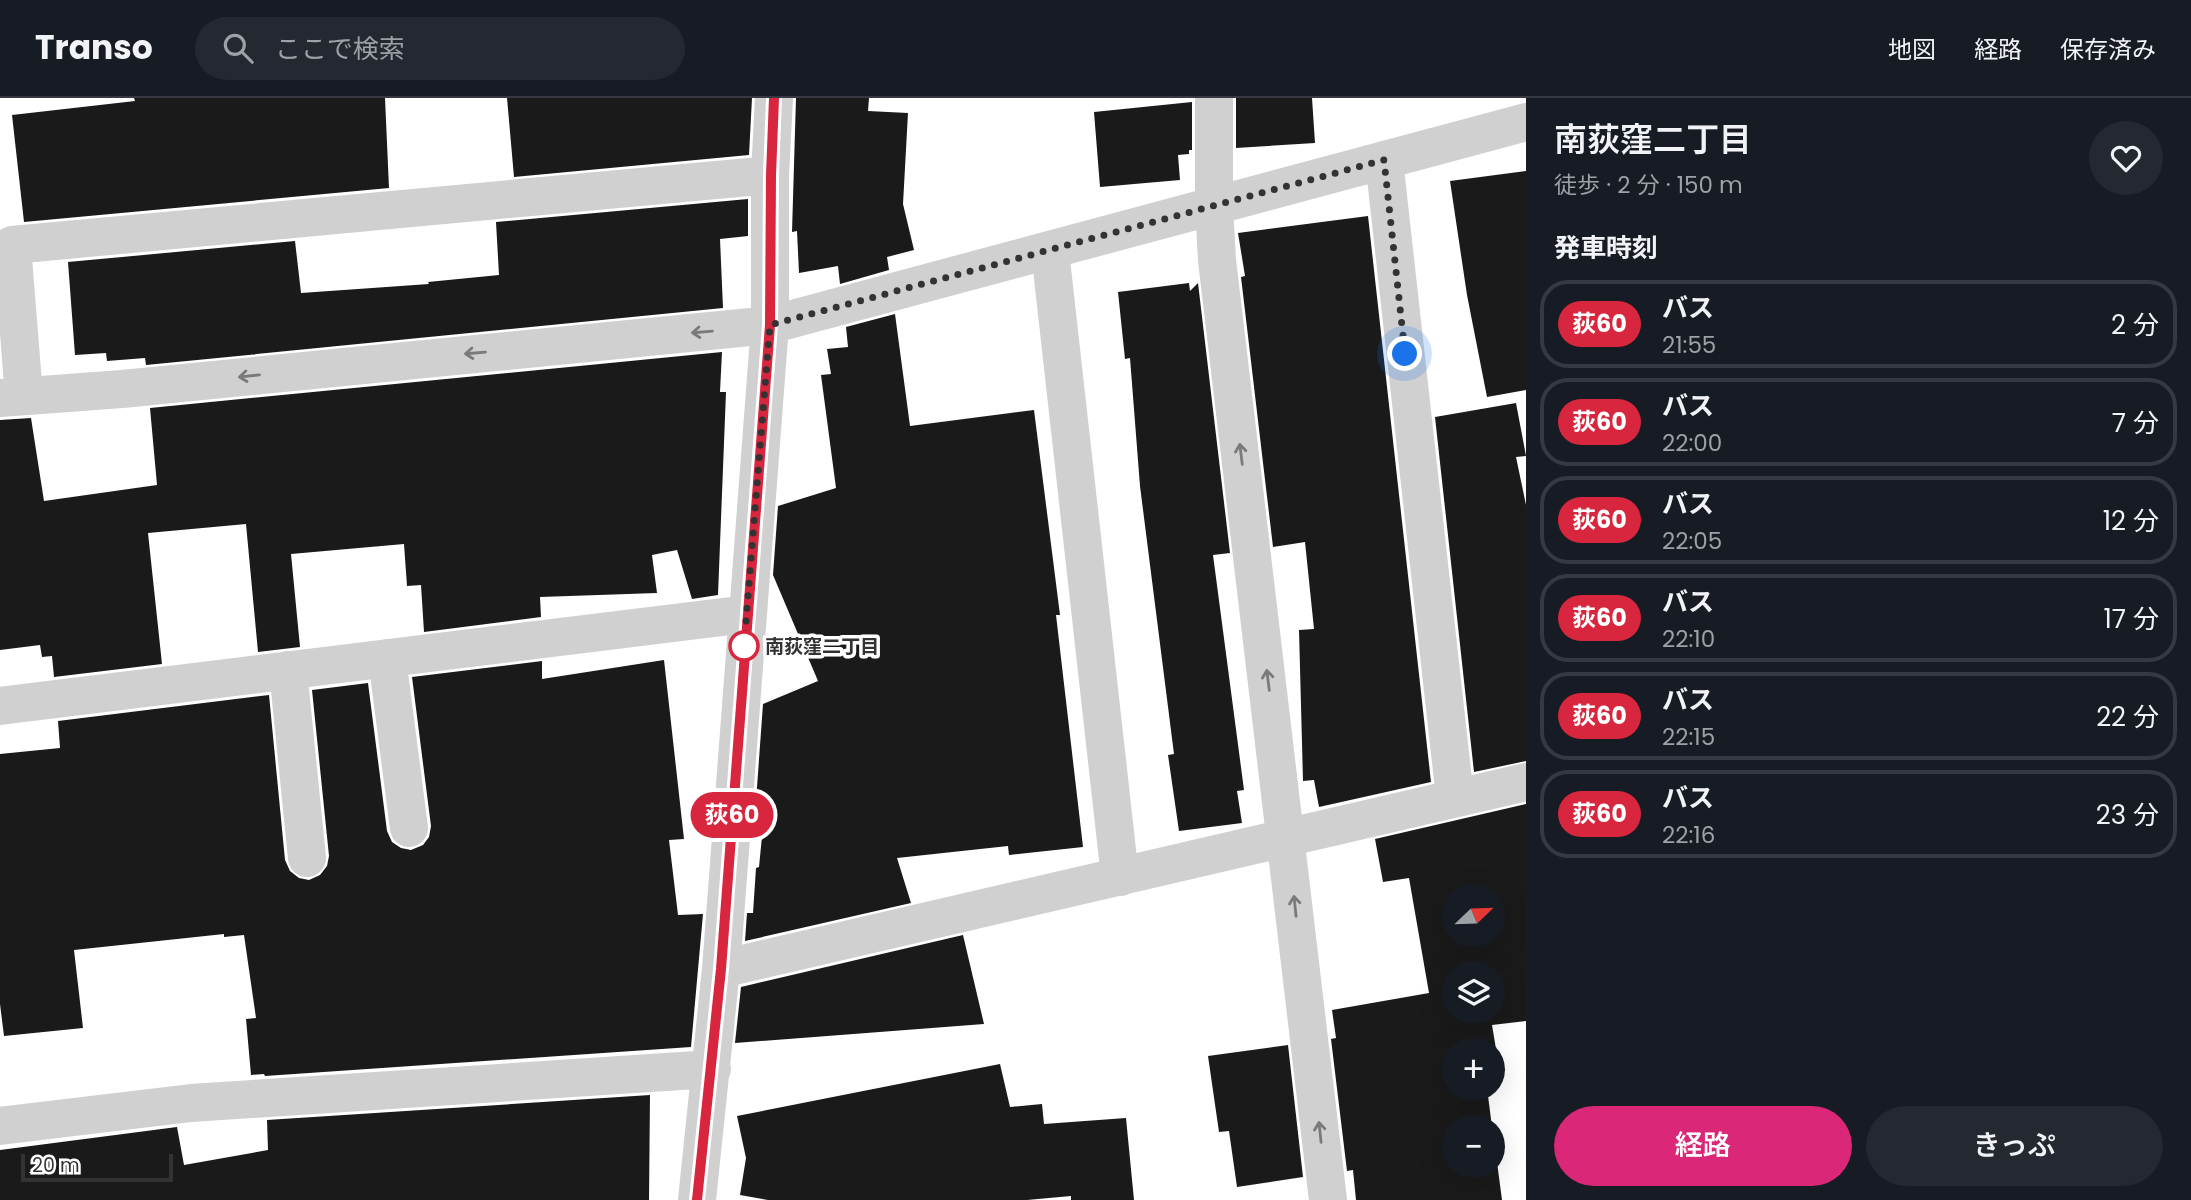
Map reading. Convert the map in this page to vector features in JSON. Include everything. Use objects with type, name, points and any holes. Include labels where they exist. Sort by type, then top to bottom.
[{"type":"street","points":[[697,1200],[721,969],[770,325],[774,98]]},
{"type":"street","points":[[1214,98],[1214,206],[1219,274],[1328,1200]]},
{"type":"street","points":[[771,175],[12,245],[12,397],[122,389],[770,325],[1526,122]]},
{"type":"street","points":[[1384,160],[1455,798]]},
{"type":"street","points":[[1050,250],[1120,877]]},
{"type":"street","points":[[0,706],[747,614]]},
{"type":"street","points":[[387,658],[409,828]]},
{"type":"street","points":[[288,670],[307,858]]},
{"type":"street","points":[[721,969],[1526,782]]},
{"type":"street","points":[[0,1126],[191,1102],[712,1069]]},
{"type":"building","points":[[134,98],[385,98],[389,188],[24,222],[12,115],[135,101]]},
{"type":"building","points":[[507,98],[752,98],[749,155],[514,177]]},
{"type":"building","points":[[796,98],[869,98],[868,111],[908,113],[903,204],[914,250],[887,257],[889,270],[840,284],[838,266],[799,273],[797,231],[792,232]]},
{"type":"building","points":[[1236,98],[1312,98],[1315,143],[1236,148]]},
{"type":"building","points":[[1192,102],[1192,150],[1189,150],[1189,154],[1178,155],[1180,180],[1100,187],[1094,112]]},
{"type":"building","points":[[1526,171],[1526,390],[1487,397],[1467,295],[1450,181]]},
{"type":"building","points":[[748,199],[748,236],[720,239],[723,308],[146,365],[145,358],[107,361],[106,353],[75,355],[68,262],[295,241],[301,293],[429,284],[428,282],[499,275],[496,222]]},
{"type":"building","points":[[1368,216],[1431,782],[1319,807],[1314,780],[1303,781],[1299,630],[1314,629],[1305,542],[1273,547],[1241,277],[1245,276],[1238,233]]},
{"type":"building","points":[[1189,283],[1190,291],[1198,283],[1230,553],[1213,555],[1244,790],[1237,791],[1242,823],[1179,831],[1168,755],[1174,754],[1140,486],[1130,358],[1125,359],[1118,292]]},
{"type":"building","points":[[895,314],[910,426],[1034,410],[1060,615],[1056,615],[1083,847],[1009,855],[1008,846],[897,858],[911,903],[745,941],[747,913],[753,913],[756,868],[759,867],[763,826],[756,801],[763,704],[818,681],[773,575],[778,506],[836,488],[821,375],[831,374],[827,349],[848,347],[846,327]]},
{"type":"building","points":[[722,352],[720,392],[726,392],[718,595],[692,599],[677,550],[652,555],[657,593],[540,597],[541,617],[424,632],[421,585],[407,586],[404,544],[291,554],[300,647],[258,652],[246,524],[148,533],[162,664],[54,677],[52,656],[42,657],[40,645],[0,650],[0,420],[31,418],[44,501],[157,485],[150,408]]},
{"type":"building","points":[[1516,403],[1526,456],[1516,457],[1526,505],[1526,761],[1474,772],[1435,417]]},
{"type":"building","points":[[664,660],[684,839],[669,840],[678,915],[703,914],[691,1047],[251,1075],[246,1019],[256,1018],[244,935],[224,937],[224,934],[74,950],[83,1028],[4,1036],[0,1004],[0,754],[60,748],[58,721],[269,695],[285,860],[290,871],[299,878],[309,880],[320,875],[327,866],[329,856],[312,690],[368,683],[387,831],[392,842],[411,850],[423,845],[429,837],[431,826],[412,677],[542,661],[542,679]]},
{"type":"building","points":[[1526,804],[1526,1021],[1505,1023],[1505,961],[1442,961],[1442,1024],[1500,1024],[1492,1025],[1494,1038],[1442,1038],[1442,1101],[1489,1101],[1490,1115],[1442,1115],[1442,1178],[1499,1178],[1502,1200],[1356,1200],[1353,1170],[1347,1171],[1331,1039],[1336,1038],[1332,1010],[1429,993],[1409,878],[1383,882],[1375,839]]},
{"type":"building","points":[[963,935],[984,1024],[735,1043],[741,987]]},
{"type":"building","points":[[1288,1045],[1303,1177],[1237,1187],[1229,1131],[1219,1132],[1208,1056]]},
{"type":"building","points":[[1000,1064],[1010,1107],[1042,1104],[1044,1124],[1126,1118],[1134,1200],[1071,1200],[1071,1196],[1027,1200],[768,1200],[740,1195],[746,1158],[737,1116]]},
{"type":"building","points":[[650,1095],[649,1200],[0,1200],[0,1150],[177,1127],[184,1165],[268,1150],[267,1120]]},
{"type":"bus line","name":"荻60","points":[[697,1200],[721,969],[770,325],[774,98]]},
{"type":"place","name":"南荻窪二丁目","points":[[744,646]]},
{"type":"route","points":[[744,646],[770,325],[1384,160],[1405,354]]}]
